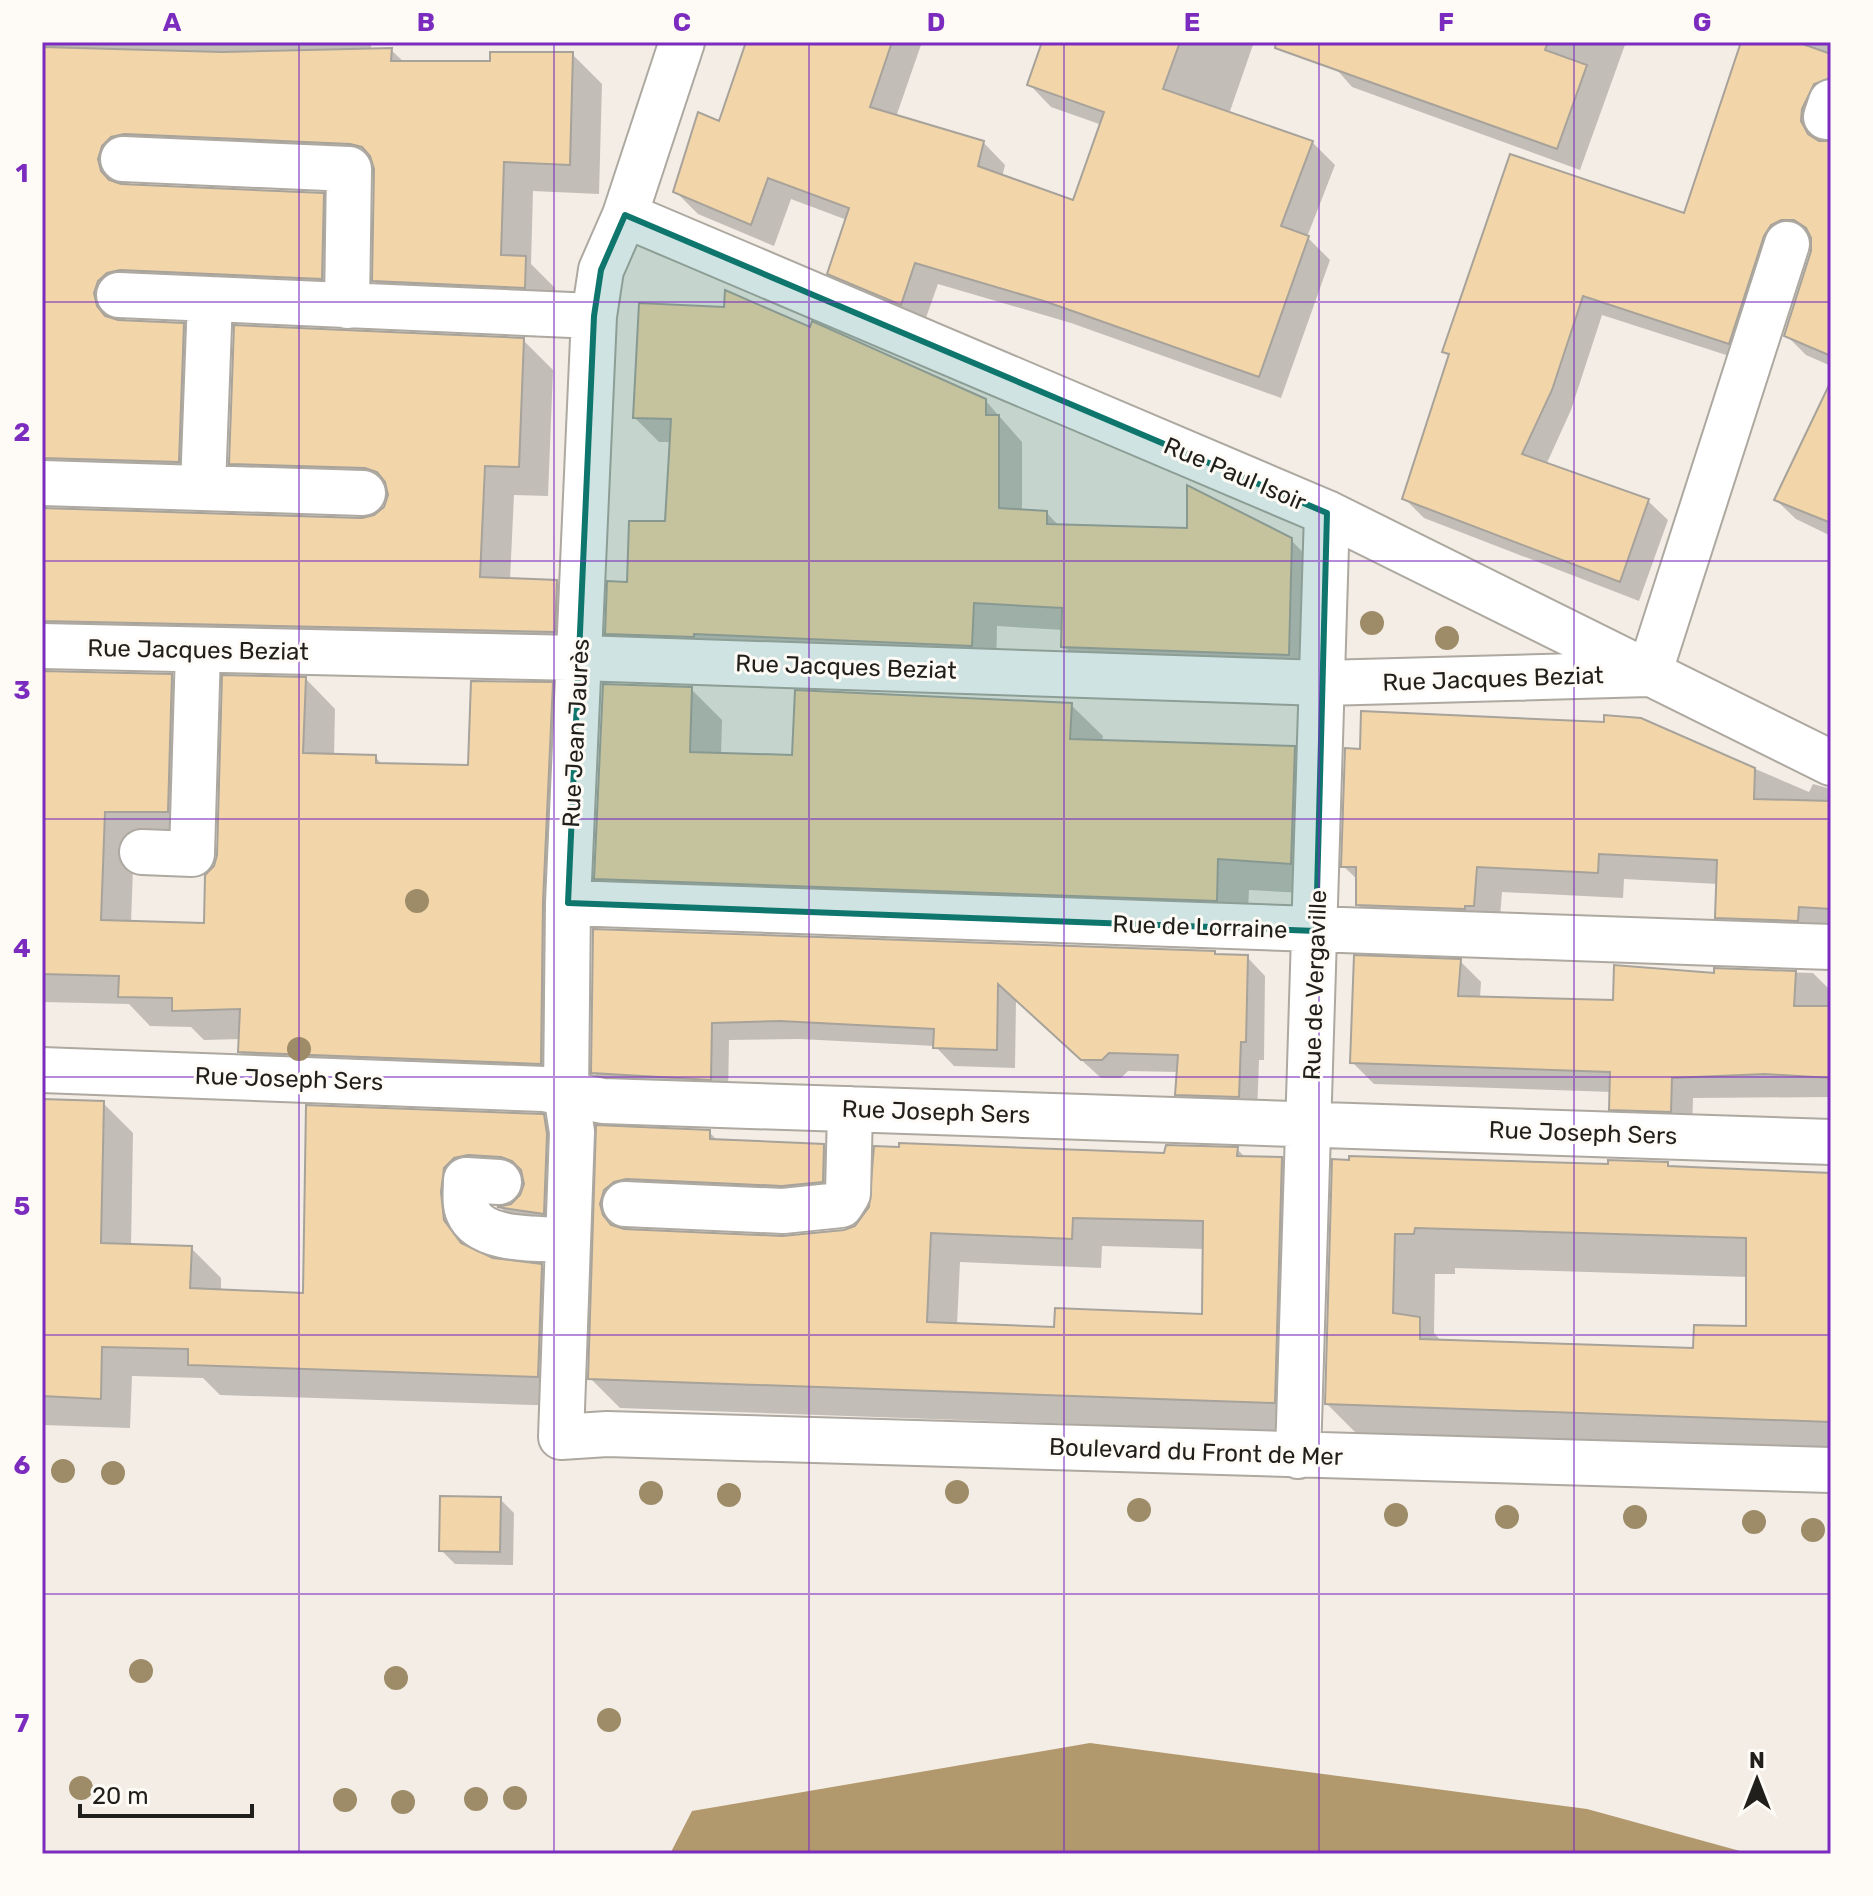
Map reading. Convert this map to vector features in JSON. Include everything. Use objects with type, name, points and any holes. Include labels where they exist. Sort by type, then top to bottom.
[{"type":"street","name":"Rue Jean Jaurès","points":[[561,1437],[572,1132],[566,1094],[568,903],[594,316],[601,270],[625,215],[682,42]]},
{"type":"street","points":[[123,159],[349,169],[347,306]]},
{"type":"street","name":"Rue Paul Isoir","points":[[625,215],[1327,513],[1831,763]]},
{"type":"street","points":[[1649,674],[1787,244]]},
{"type":"street","points":[[119,295],[594,316]]},
{"type":"street","points":[[203,487],[210,299]]},
{"type":"street","points":[[42,483],[363,493]]},
{"type":"street","name":"Rue de Vergaville","points":[[1298,1456],[1327,513]]},
{"type":"street","name":"Rue Jacques Beziat","points":[[42,646],[580,658],[1323,683],[1649,674]]},
{"type":"street","points":[[142,852],[192,854],[198,650]]},
{"type":"street","name":"Rue de Lorraine","points":[[568,903],[1831,947]]},
{"type":"street","name":"Rue Joseph Sers","points":[[42,1070],[544,1089],[603,1101],[1831,1142]]},
{"type":"street","points":[[625,1204],[783,1211],[841,1205],[848,1194],[850,1109]]},
{"type":"street","points":[[499,1182],[466,1180],[467,1210],[477,1226],[507,1234],[568,1240]]},
{"type":"street","name":"Boulevard du Front de Mer","points":[[561,1437],[607,1434],[1831,1470]]},
{"type":"highlighted area","points":[[625,215],[1327,513],[1316,931],[568,903],[594,316],[601,270]]},
{"type":"shaded area","points":[[1090,1743],[1587,1809],[1751,1854],[670,1854],[692,1811]]},
{"type":"building","points":[[746,42],[892,42],[870,107],[984,141],[978,166],[1073,200],[1104,112],[1027,85],[1042,42],[1180,42],[1163,89],[1313,141],[1281,226],[1309,236],[1259,377],[1047,302],[915,263],[901,305],[827,274],[849,208],[768,178],[751,225],[673,192],[698,112],[719,121]]},
{"type":"building","points":[[1276,42],[1548,42],[1545,50],[1587,65],[1557,149],[1275,48]]},
{"type":"building","points":[[1741,42],[1797,42],[1831,54],[1831,78],[1814,84],[1802,109],[1801,121],[1808,134],[1819,141],[1831,141],[1831,356],[1784,336],[1811,251],[1811,238],[1806,228],[1794,220],[1781,220],[1771,225],[1764,236],[1729,344],[1583,296],[1552,390],[1522,454],[1649,499],[1620,582],[1402,499],[1449,354],[1442,352],[1510,154],[1684,213]]},
{"type":"building","points":[[42,47],[222,52],[392,48],[391,61],[490,61],[490,52],[573,52],[570,165],[504,162],[501,255],[526,256],[525,288],[372,281],[374,169],[370,156],[362,147],[124,134],[111,137],[102,146],[98,159],[101,171],[109,180],[121,184],[324,193],[322,279],[120,270],[107,273],[98,281],[94,293],[97,306],[105,316],[118,320],[184,323],[179,462],[42,458]]},
{"type":"building","points":[[725,290],[810,327],[812,321],[986,399],[986,415],[999,415],[999,508],[1047,511],[1047,524],[1187,528],[1187,485],[1292,538],[1289,655],[1061,647],[1062,608],[974,603],[972,646],[694,634],[694,637],[605,634],[607,581],[627,582],[629,521],[665,521],[671,419],[633,418],[639,303],[724,307]]},
{"type":"building","points":[[234,325],[524,338],[519,467],[485,466],[480,577],[557,580],[555,632],[42,621],[42,508],[362,518],[374,515],[384,507],[388,495],[385,482],[377,472],[365,468],[229,464]]},
{"type":"building","points":[[1831,381],[1831,523],[1774,500]]},
{"type":"building","points":[[42,671],[172,674],[168,812],[105,812],[101,920],[204,923],[205,875],[214,866],[217,855],[222,675],[306,677],[303,753],[376,755],[376,763],[468,765],[471,681],[553,682],[543,902],[541,1064],[238,1052],[240,1009],[172,1011],[172,998],[118,997],[119,976],[42,974]]},
{"type":"building","points":[[603,684],[692,687],[690,752],[792,755],[795,690],[1072,703],[1070,739],[1295,746],[1291,864],[1218,859],[1217,901],[594,879]]},
{"type":"building","points":[[1361,711],[1604,722],[1604,715],[1641,718],[1755,768],[1754,799],[1831,801],[1831,909],[1799,907],[1798,921],[1715,918],[1717,860],[1599,854],[1598,873],[1477,867],[1474,906],[1465,906],[1465,909],[1356,905],[1356,867],[1341,867],[1345,748],[1360,749]]},
{"type":"building","points":[[593,929],[1215,951],[1215,954],[1248,955],[1246,1042],[1241,1042],[1239,1097],[1175,1095],[1178,1055],[1109,1053],[1102,1060],[1081,1060],[998,984],[997,1050],[933,1048],[934,1029],[780,1021],[712,1023],[711,1080],[591,1073]]},
{"type":"building","points":[[1354,955],[1461,959],[1458,996],[1613,1000],[1614,965],[1714,973],[1714,968],[1796,971],[1794,1006],[1831,1006],[1831,1078],[1765,1074],[1672,1078],[1671,1112],[1609,1110],[1610,1072],[1350,1063]]},
{"type":"building","points":[[42,1099],[104,1101],[101,1243],[192,1246],[190,1288],[303,1293],[306,1105],[544,1114],[547,1134],[544,1214],[497,1207],[511,1204],[520,1195],[524,1184],[521,1170],[512,1161],[501,1157],[468,1155],[454,1158],[444,1168],[441,1192],[444,1220],[461,1243],[493,1258],[542,1264],[538,1377],[188,1365],[188,1349],[102,1347],[101,1399],[42,1396]]},
{"type":"building","points":[[596,1125],[710,1130],[710,1139],[824,1144],[823,1182],[782,1186],[626,1179],[614,1182],[604,1190],[600,1204],[603,1215],[611,1225],[624,1229],[782,1236],[844,1230],[855,1226],[869,1207],[874,1146],[899,1147],[899,1143],[1164,1153],[1166,1145],[1238,1147],[1237,1156],[1282,1157],[1275,1403],[588,1379]],"holes":[[[1073,1218],[1203,1221],[1202,1314],[1055,1308],[1054,1327],[927,1322],[931,1233],[1072,1239]]]},
{"type":"building","points":[[1349,1156],[1608,1164],[1608,1160],[1668,1162],[1668,1166],[1831,1173],[1831,1422],[1325,1404],[1332,1159],[1349,1160]],"holes":[[[1415,1228],[1746,1238],[1746,1326],[1694,1325],[1693,1348],[1420,1339],[1420,1317],[1393,1313],[1395,1234],[1414,1234]]]},
{"type":"building","points":[[440,1496],[501,1497],[500,1552],[439,1551]]}]
